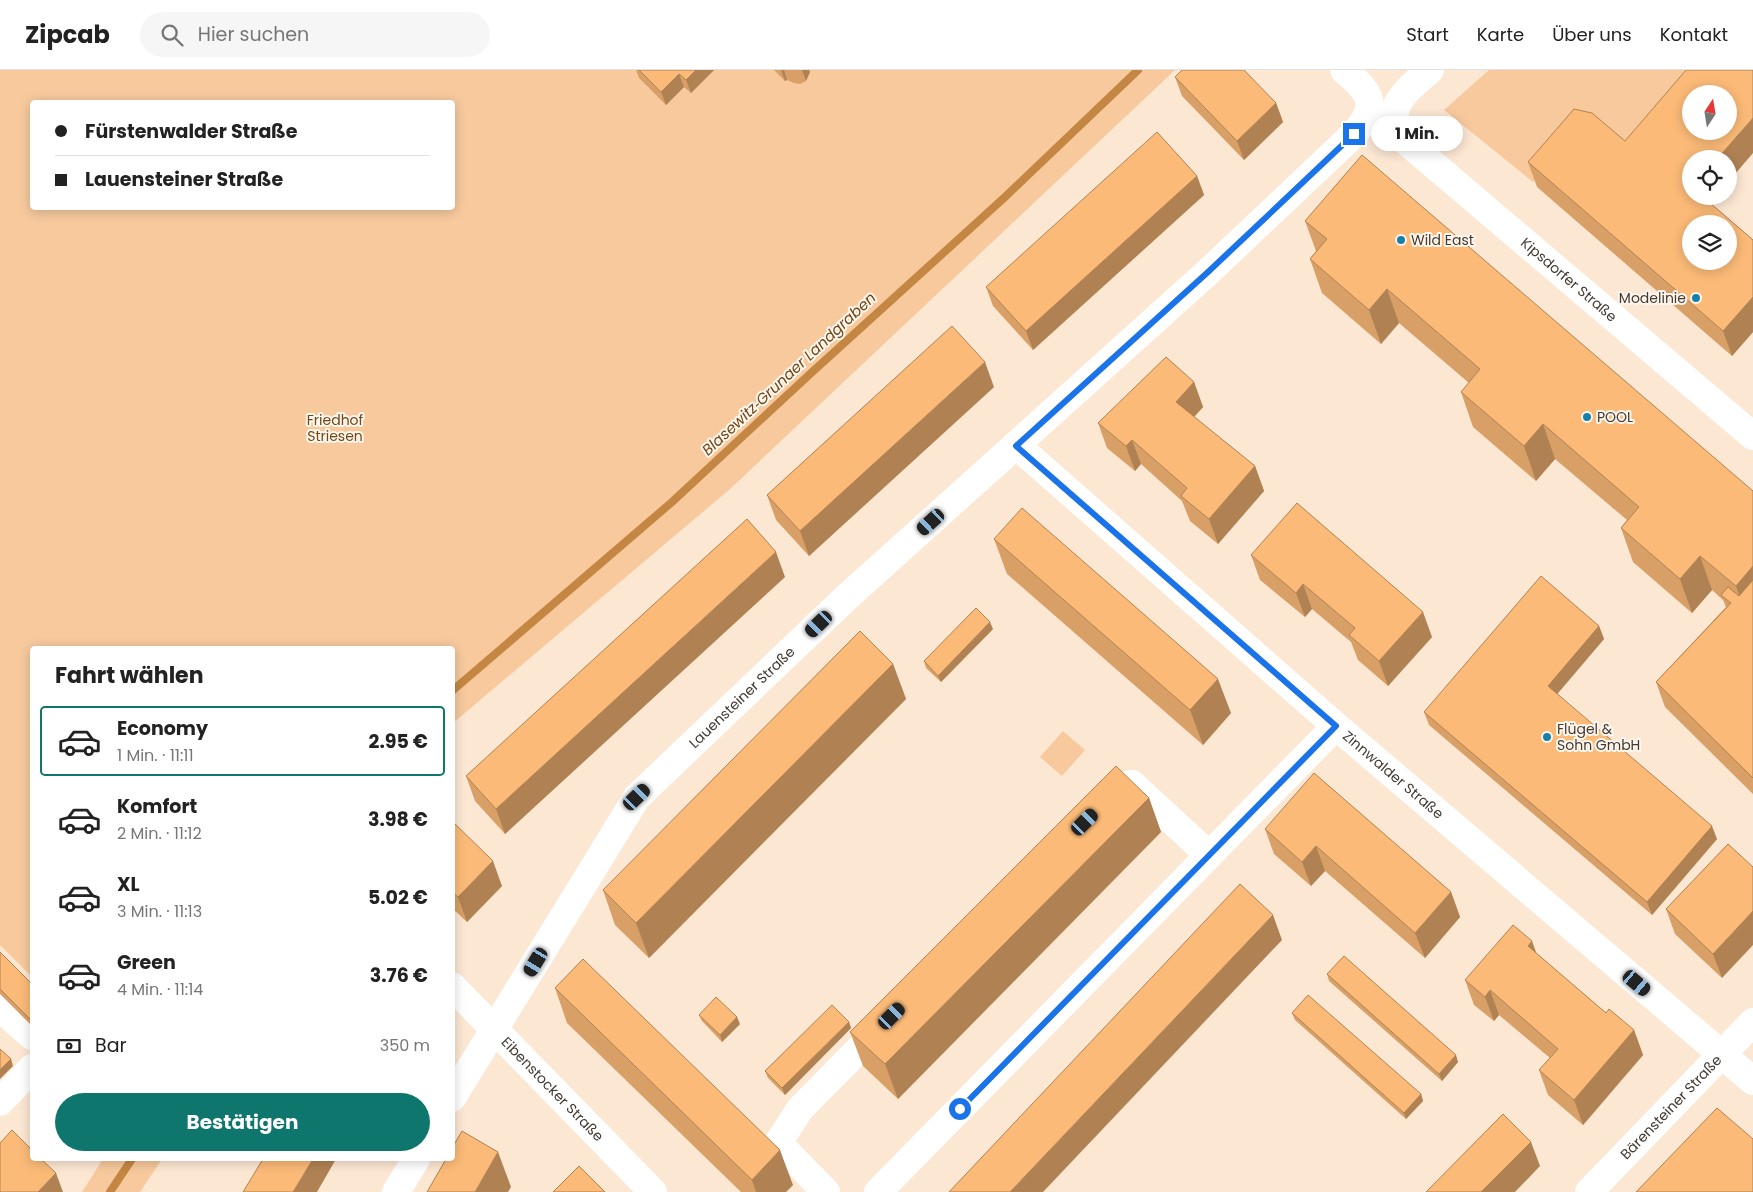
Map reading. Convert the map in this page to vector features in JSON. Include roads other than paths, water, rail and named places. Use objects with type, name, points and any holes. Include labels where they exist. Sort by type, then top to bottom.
[{"type":"street","name":"Lauensteiner Straße","points":[[455,1093],[637,797],[848,597],[1208,272],[1354,134],[1368,115],[1370,102],[1364,87],[1344,70]]},
{"type":"street","name":"Kipsdorfer Straße","points":[[1430,70],[1398,102],[1394,118],[1397,130],[1407,142],[1753,436]]},
{"type":"street","name":"Zinnwalder Straße","points":[[1016,446],[1336,726],[1753,1081]]},
{"type":"street","points":[[878,1192],[1336,726]]},
{"type":"street","points":[[1101,806],[1121,785],[1132,784],[1209,856]]},
{"type":"street","name":"Eibenstocker Straße","points":[[455,989],[653,1192]]},
{"type":"street","points":[[0,1008],[30,1034]]},
{"type":"street","points":[[826,1192],[778,1142],[800,1109],[898,1010]]},
{"type":"street","name":"Bärensteiner Straße","points":[[1589,1192],[1753,1022]]},
{"type":"street","points":[[0,1102],[30,1070]]},
{"type":"street","points":[[396,1192],[415,1161]]},
{"type":"waterway","name":"Blasewitz‐Grunaer Landgraben","points":[[455,688],[672,502],[1005,197],[1138,70]]},
{"type":"waterway","name":"Blasewitz‐Grunaer Landgraben","points":[[110,1192],[131,1161]]},
{"type":"place","name":"Wild East","points":[[1401,240]]},
{"type":"place","name":"Modelinie","points":[[1696,298]]},
{"type":"place","name":"POOL","points":[[1587,417]]},
{"type":"place","name":"Flügel & Sohn GmbH","points":[[1547,737]]},
{"type":"park label","name":"Friedhof Striesen","points":[[335,428]]}]
